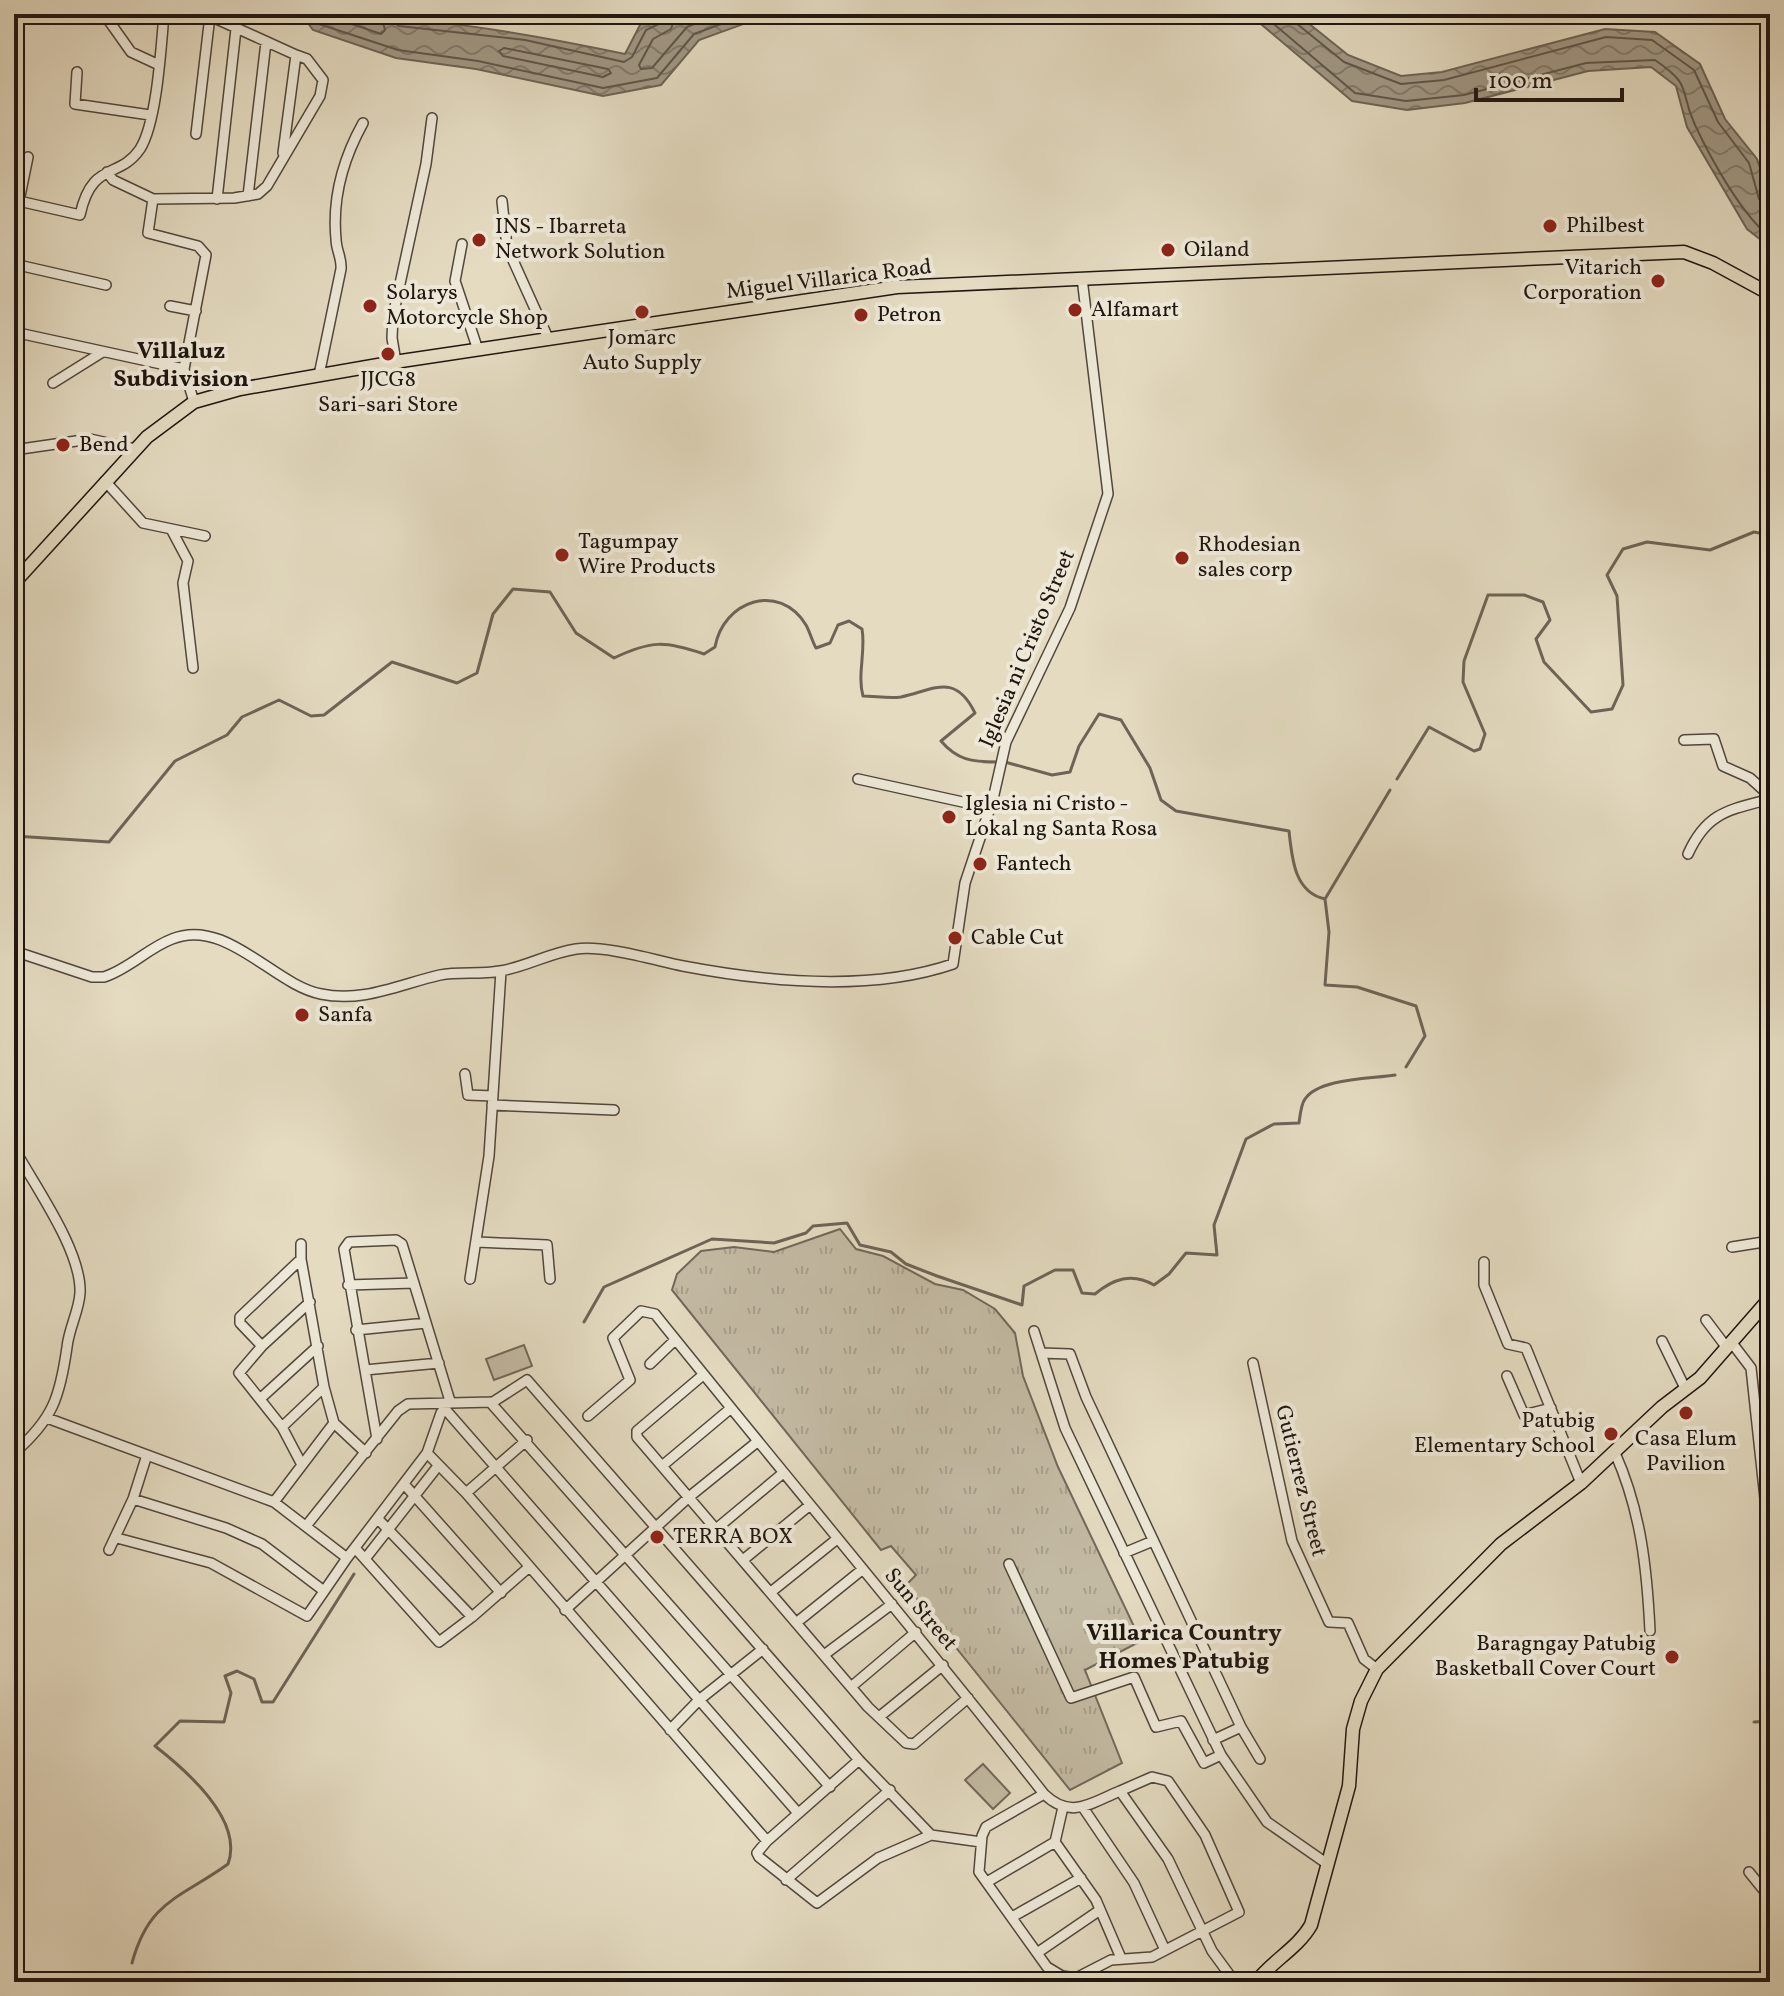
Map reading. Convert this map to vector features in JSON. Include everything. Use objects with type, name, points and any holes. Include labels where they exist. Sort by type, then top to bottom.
[{"type":"main road","name":"Miguel Villarica Road","points":[[14,583],[135,449],[176,413],[194,402],[240,389],[396,362],[897,287],[1684,252],[1713,263],[1770,294]]},
{"type":"main road","points":[[1256,1982],[1271,1962],[1304,1936],[1311,1925],[1349,1786],[1353,1729],[1361,1701],[1377,1669],[1468,1574],[1581,1483],[1662,1407],[1686,1390],[1770,1298]]},
{"type":"street","points":[[104,14],[131,52],[159,65]]},
{"type":"street","points":[[28,157],[16,203],[80,215],[89,186],[135,154],[142,145],[159,65],[164,14]]},
{"type":"street","points":[[107,172],[113,180],[153,199],[217,199],[258,194],[267,186],[320,96],[323,80],[307,59],[210,16],[196,134]]},
{"type":"street","points":[[217,199],[236,29]]},
{"type":"street","points":[[248,196],[266,42]]},
{"type":"street","points":[[282,160],[296,55]]},
{"type":"street","points":[[77,72],[75,104],[150,115]]},
{"type":"street","points":[[396,362],[392,338],[393,316],[426,164],[432,118]]},
{"type":"street","points":[[319,375],[341,269],[342,258],[335,241],[340,171],[363,123]]},
{"type":"street","points":[[153,199],[148,233],[204,249],[184,369],[194,402]]},
{"type":"street","points":[[502,201],[507,247],[549,340]]},
{"type":"street","points":[[462,244],[455,281],[478,350]]},
{"type":"street","points":[[14,264],[106,285]]},
{"type":"street","name":"Iglesia ni Cristo Street","points":[[14,951],[92,977],[104,977],[171,939],[186,935],[207,937],[257,958],[321,994],[358,996],[392,990],[443,974],[501,971],[579,948],[756,978],[804,982],[923,974],[953,964],[965,883],[990,808],[1006,742],[1070,608],[1108,494],[1082,278]]},
{"type":"street","points":[[170,306],[196,311]]},
{"type":"street","points":[[14,332],[184,369]]},
{"type":"street","points":[[53,383],[101,353]]},
{"type":"street","points":[[14,450],[90,439],[135,449]]},
{"type":"street","points":[[105,481],[143,523],[205,536]]},
{"type":"street","points":[[171,529],[188,561],[183,583],[193,668]]},
{"type":"street","points":[[1684,740],[1714,739],[1723,766],[1750,778],[1770,798],[1714,816],[1695,839],[1688,854]]},
{"type":"street","points":[[858,779],[990,808]]},
{"type":"street","points":[[470,1279],[489,1156],[501,971]]},
{"type":"street","points":[[465,1074],[468,1095],[492,1101],[614,1110]]},
{"type":"street","points":[[14,1148],[63,1237],[80,1281],[60,1394],[47,1418],[14,1453]]},
{"type":"street","points":[[377,1439],[348,1285],[346,1243],[396,1240],[402,1244],[439,1363],[447,1405],[496,1466],[798,1813]]},
{"type":"street","points":[[1732,1247],[1770,1241]]},
{"type":"street","points":[[477,1242],[547,1245],[550,1279]]},
{"type":"street","points":[[301,1244],[324,1387],[334,1423],[366,1453]]},
{"type":"street","points":[[262,1346],[240,1323],[240,1317],[301,1259]]},
{"type":"street","points":[[1484,1262],[1484,1285],[1508,1344],[1525,1346],[1581,1483]]},
{"type":"street","points":[[348,1285],[414,1283]]},
{"type":"street","points":[[302,1465],[282,1427],[239,1373],[262,1346],[310,1302]]},
{"type":"street","name":"Sun Street","points":[[588,1416],[630,1380],[613,1338],[641,1311],[655,1314],[782,1474],[943,1665],[1044,1794],[1063,1807],[1084,1809]]},
{"type":"street","points":[[1706,1320],[1751,1368],[1770,1545]]},
{"type":"street","points":[[356,1330],[426,1323]]},
{"type":"street","points":[[1034,1331],[1065,1428],[1221,1755],[1267,1822],[1326,1863]]},
{"type":"street","points":[[650,1364],[675,1340]]},
{"type":"street","points":[[1662,1341],[1686,1390]]},
{"type":"street","points":[[261,1398],[318,1346]]},
{"type":"street","points":[[1041,1353],[1070,1354],[1153,1541],[1241,1727],[1260,1759]]},
{"type":"street","points":[[365,1370],[439,1363]]},
{"type":"street","name":"Gutierrez Street","points":[[1253,1363],[1298,1558],[1329,1622],[1348,1623],[1364,1659],[1377,1669]]},
{"type":"street","points":[[703,1375],[637,1431],[637,1437],[851,1687],[906,1743],[914,1744],[968,1698]]},
{"type":"street","points":[[1507,1376],[1524,1415],[1551,1408]]},
{"type":"street","points":[[306,1526],[398,1411],[408,1404],[490,1402],[527,1380],[859,1760],[931,1835]]},
{"type":"street","points":[[282,1427],[324,1387]]},
{"type":"street","points":[[490,1402],[527,1440],[830,1787]]},
{"type":"street","points":[[117,1538],[211,1563],[307,1616],[427,1453],[447,1405]]},
{"type":"street","points":[[662,1466],[730,1409]]},
{"type":"street","points":[[47,1418],[146,1458],[274,1502],[347,1558]]},
{"type":"street","points":[[274,1502],[334,1423]]},
{"type":"street","points":[[466,1493],[527,1440]]},
{"type":"street","points":[[565,1610],[689,1497],[757,1442]]},
{"type":"street","points":[[427,1453],[466,1493],[767,1841]]},
{"type":"street","points":[[1615,1453],[1630,1487],[1639,1525],[1647,1568],[1650,1631]]},
{"type":"street","points":[[109,1550],[133,1499],[146,1458]]},
{"type":"street","points":[[365,1559],[386,1528],[438,1466]]},
{"type":"street","points":[[716,1529],[782,1474]]},
{"type":"street","points":[[404,1484],[501,1593]]},
{"type":"street","points":[[133,1499],[226,1528],[262,1544],[324,1591]]},
{"type":"street","points":[[743,1560],[810,1505]]},
{"type":"street","points":[[378,1519],[472,1617]]},
{"type":"street","points":[[771,1592],[837,1539]]},
{"type":"street","points":[[1124,1553],[1153,1541]]},
{"type":"street","points":[[355,1548],[439,1642],[528,1568]]},
{"type":"street","points":[[1009,1564],[1071,1698],[1132,1676],[1156,1727],[1181,1721],[1204,1763],[1221,1755]]},
{"type":"street","points":[[796,1623],[863,1569]]},
{"type":"street","points":[[824,1655],[892,1604]]},
{"type":"street","points":[[851,1687],[916,1632]]},
{"type":"street","points":[[670,1730],[699,1700],[763,1649]]},
{"type":"street","points":[[879,1717],[943,1665]]},
{"type":"street","points":[[1213,1740],[1241,1727]]},
{"type":"street","points":[[859,1760],[767,1841],[757,1855],[817,1903],[878,1858],[931,1835],[981,1842]]},
{"type":"street","points":[[1044,1794],[986,1827],[981,1842],[979,1872],[1047,1967],[1062,1976],[1076,1978],[1121,1958],[1152,1957],[1239,1912],[1205,1835],[1168,1781],[1160,1777],[1120,1791],[1084,1809],[1134,1883],[1165,1950]]},
{"type":"street","points":[[786,1880],[890,1790]]},
{"type":"street","points":[[1120,1791],[1168,1859],[1202,1933],[1233,1982],[1256,1982]]},
{"type":"street","points":[[987,1882],[1055,1842],[1063,1807]]},
{"type":"street","points":[[1055,1842],[1100,1910],[1121,1958]]},
{"type":"street","points":[[1749,1872],[1770,1898]]},
{"type":"street","points":[[1012,1917],[1081,1878]]},
{"type":"street","points":[[1037,1953],[1100,1910]]},
{"type":"green space","points":[[840,1229],[856,1249],[883,1256],[935,1284],[963,1290],[995,1309],[1015,1333],[1023,1376],[1058,1467],[1141,1641],[1085,1670],[1122,1763],[1070,1790],[906,1585],[916,1575],[891,1546],[881,1550],[672,1290],[677,1274],[701,1251],[734,1247],[774,1252]]},
{"type":"green space","points":[[524,1345],[532,1366],[494,1380],[486,1359]]},
{"type":"green space","points":[[983,1764],[1010,1793],[993,1809],[965,1780]]},
{"type":"water","points":[[301,14],[383,17],[464,25],[625,54],[641,23],[667,14],[771,14],[699,40],[661,85],[603,96],[476,69],[396,58],[313,30]]},
{"type":"water","points":[[1249,14],[1297,14],[1348,55],[1401,76],[1442,72],[1605,29],[1655,32],[1700,64],[1725,119],[1757,159],[1770,198],[1770,247],[1747,229],[1687,127],[1676,86],[1651,67],[1588,71],[1465,103],[1407,110],[1352,101]]},
{"type":"waterway","points":[[1397,779],[1429,727],[1474,751],[1480,749],[1485,734],[1463,682],[1464,661],[1488,595],[1524,595],[1543,602],[1550,620],[1536,639],[1544,662],[1591,712],[1612,709],[1623,685],[1617,596],[1607,575],[1623,549],[1647,542],[1710,550],[1754,532],[1770,535]]},
{"type":"waterway","points":[[14,836],[109,842],[175,761],[227,735],[242,717],[279,700],[311,716],[324,715],[392,662],[457,683],[477,673],[493,614],[513,589],[550,592],[576,633],[614,658],[659,644],[704,654],[715,647],[720,631],[729,618],[753,602],[767,600],[782,603],[795,611],[806,625],[816,648],[830,643],[838,625],[849,621],[862,629],[863,696],[896,698],[943,687],[960,692],[975,713],[941,741],[966,759],[997,762]]},
{"type":"waterway","points":[[1005,762],[1052,775],[1070,772],[1079,746],[1099,714],[1121,720],[1150,768],[1161,800],[1176,811],[1289,831],[1296,872],[1301,882],[1315,895],[1325,899]]},
{"type":"waterway","points":[[1325,899],[1390,790]]},
{"type":"waterway","points":[[1325,899],[1329,932],[1325,985],[1357,987],[1416,1006],[1425,1036],[1406,1067]]},
{"type":"waterway","points":[[584,1322],[604,1287],[712,1239],[774,1243],[806,1233],[813,1226],[847,1223],[860,1245],[891,1252],[906,1264],[1022,1305],[1024,1286],[1055,1270],[1073,1270],[1082,1293],[1095,1294],[1109,1284],[1130,1278],[1154,1285],[1169,1274],[1186,1253],[1217,1255],[1214,1225],[1246,1139],[1274,1124],[1299,1123],[1305,1099],[1322,1087],[1395,1075]]},
{"type":"waterway","points":[[132,1963],[139,1942],[157,1913],[228,1864],[231,1847],[228,1831],[210,1798],[155,1746],[180,1721],[224,1722],[231,1693],[225,1676],[237,1671],[254,1679],[262,1702],[273,1702],[354,1574]]},
{"type":"waterway","points":[[1754,1722],[1770,1721]]},
{"type":"place","name":"Philbest","points":[[1550,226]]},
{"type":"place","name":"INS - Ibarreta Network Solution","points":[[479,240]]},
{"type":"place","name":"Oiland","points":[[1168,250]]},
{"type":"place","name":"Vitarich Corporation","points":[[1658,281]]},
{"type":"place","name":"Solarys Motorcycle Shop","points":[[370,306]]},
{"type":"place","name":"Alfamart","points":[[1075,310]]},
{"type":"place","name":"Jomarc Auto Supply","points":[[642,312]]},
{"type":"place","name":"Petron","points":[[861,315]]},
{"type":"place","name":"JJCG8 Sari-sari Store","points":[[388,354]]},
{"type":"place","name":"Bend","points":[[63,445]]},
{"type":"place","name":"Tagumpay Wire Products","points":[[562,555]]},
{"type":"place","name":"Rhodesian sales corp","points":[[1182,558]]},
{"type":"place","name":"Iglesia ni Cristo - Lokal ng Santa Rosa","points":[[949,817]]},
{"type":"place","name":"Fantech","points":[[980,864]]},
{"type":"place","name":"Cable Cut","points":[[955,938]]},
{"type":"place","name":"Sanfa","points":[[302,1015]]},
{"type":"place","name":"Casa Elum Pavilion","points":[[1686,1413]]},
{"type":"place","name":"Patubig Elementary School","points":[[1611,1434]]},
{"type":"place","name":"TERRA BOX","points":[[657,1537]]},
{"type":"place","name":"Baragngay Patubig Basketball Cover Court","points":[[1672,1657]]},
{"type":"district","name":"Villaluz Subdivision","points":[[181,366]]},
{"type":"district","name":"Villarica Country Homes Patubig","points":[[1184,1648]]}]
